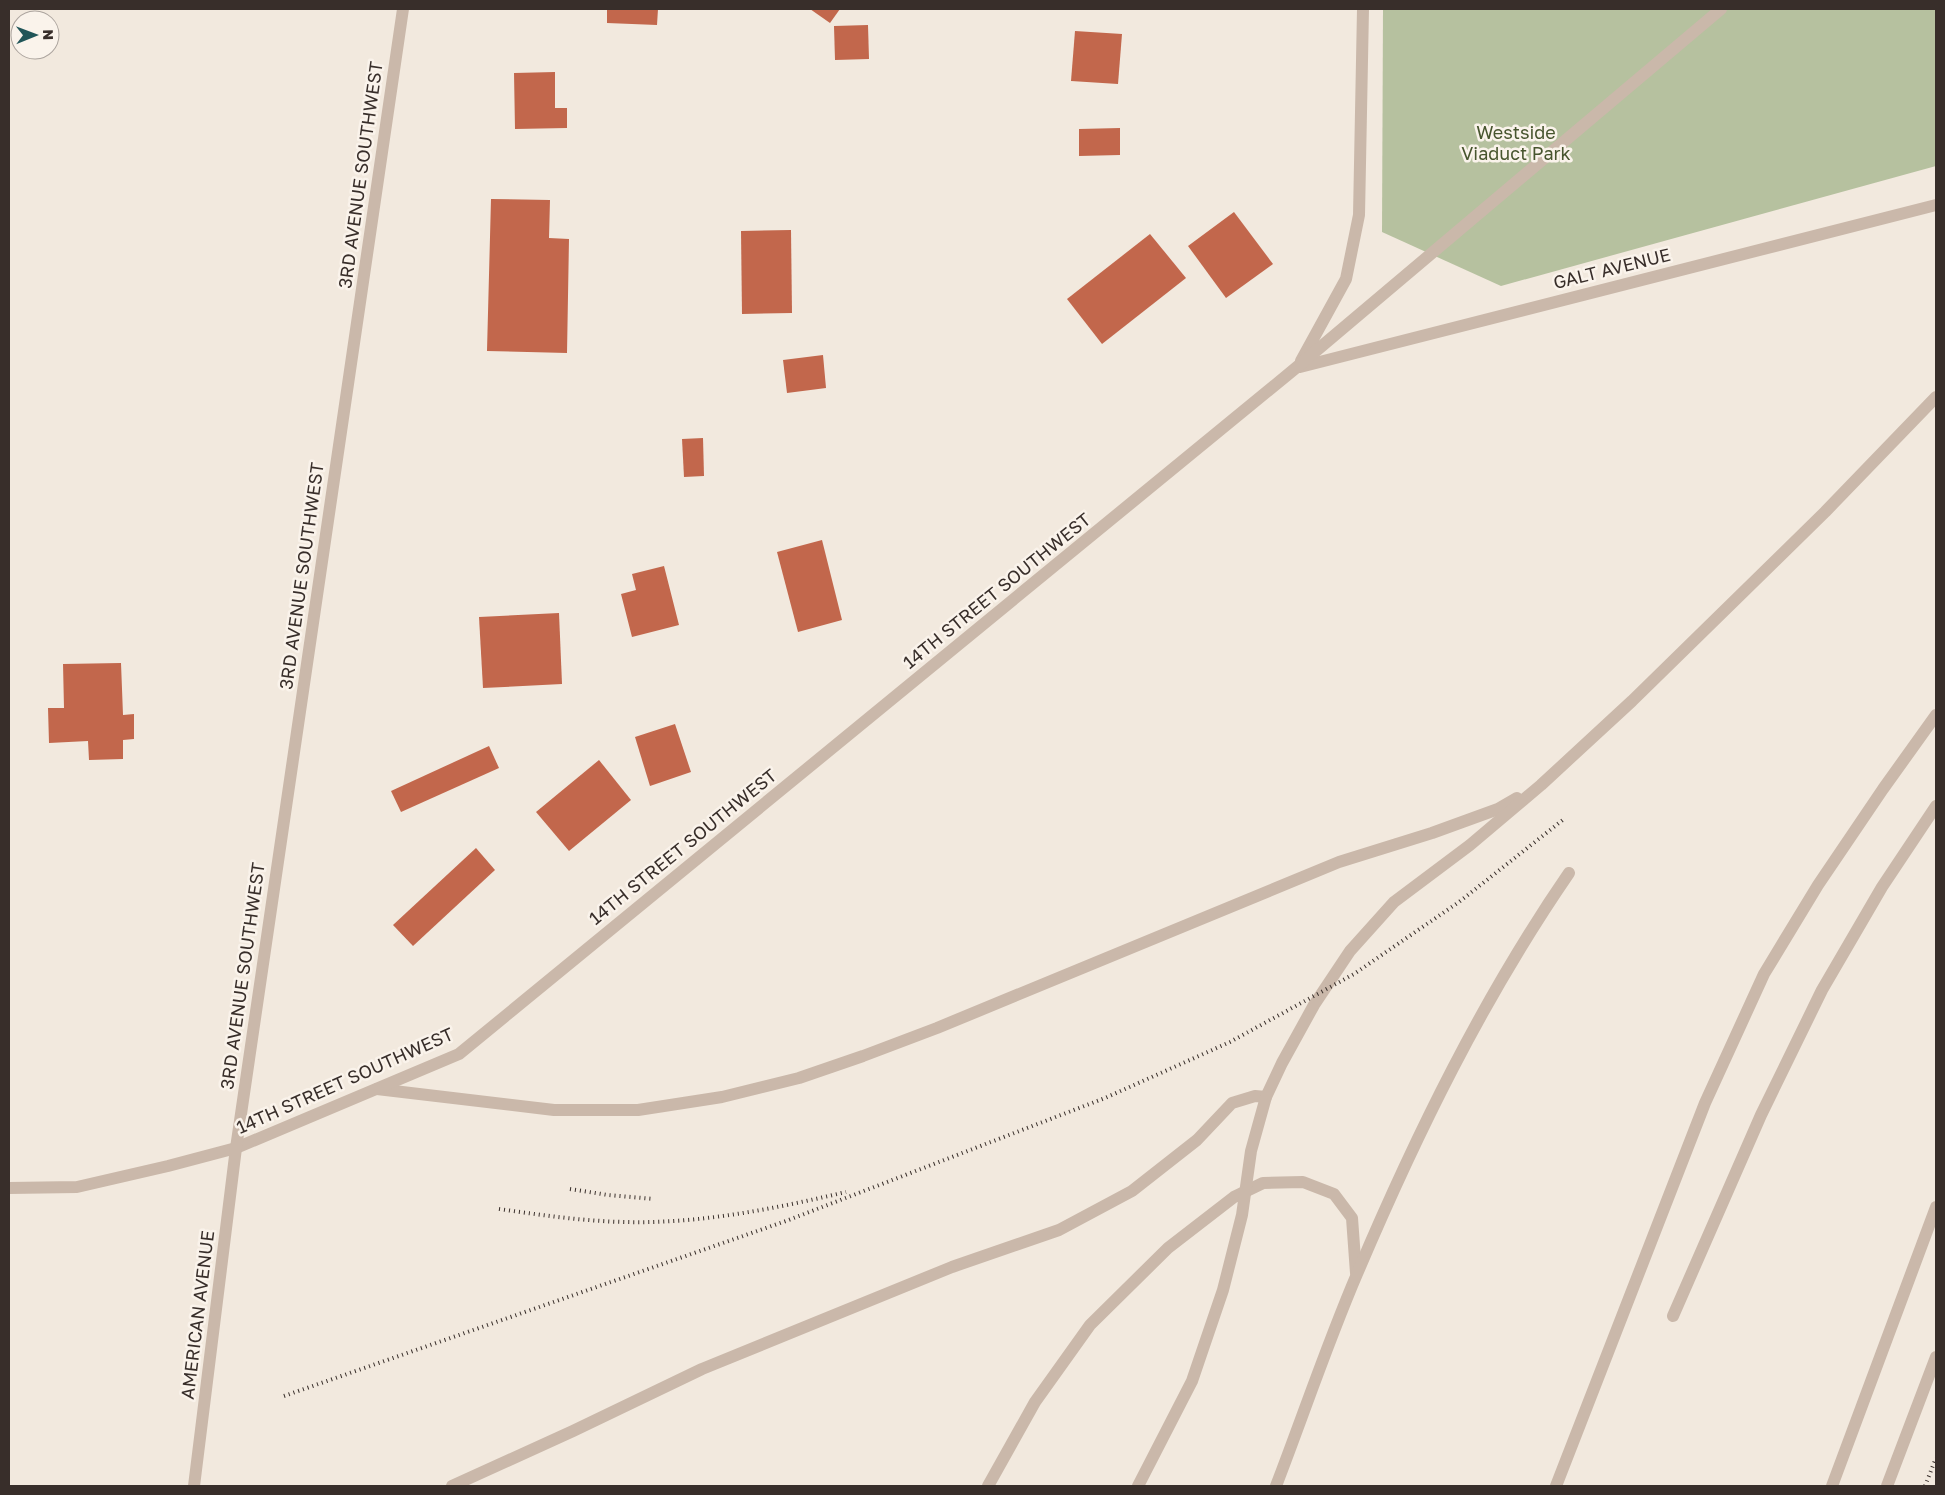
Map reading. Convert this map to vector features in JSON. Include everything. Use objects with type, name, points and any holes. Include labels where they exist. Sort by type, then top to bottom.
[{"type":"street","name":"3RD AVENUE SOUTHWEST","points":[[236,1148],[403,9]]},
{"type":"street","points":[[1297,368],[1346,280],[1359,215],[1363,9]]},
{"type":"street","name":"14TH STREET SOUTHWEST","points":[[9,1188],[77,1187],[236,1148],[459,1054],[1297,368],[1721,9]]},
{"type":"street","name":"GALT AVENUE","points":[[1297,368],[1936,205]]},
{"type":"street","points":[[1138,1486],[1192,1381],[1224,1290],[1242,1215],[1251,1151],[1266,1097],[1314,1005],[1350,951],[1394,902],[1470,845],[1541,786],[1632,701],[1825,512],[1936,397]]},
{"type":"street","points":[[1556,1486],[1705,1103],[1764,974],[1818,885],[1936,715]]},
{"type":"street","points":[[375,1089],[554,1110],[638,1110],[722,1098],[800,1078],[937,1028],[1339,862],[1432,833],[1498,809],[1541,786]]},
{"type":"street","points":[[1673,1316],[1757,1124],[1822,990],[1882,887],[1936,806]]},
{"type":"street","points":[[1276,1486],[1356,1274],[1426,1121],[1475,1023],[1533,926],[1568,873]]},
{"type":"street","points":[[452,1486],[702,1369],[952,1267],[1059,1230],[1132,1191],[1197,1140],[1232,1103],[1255,1096],[1266,1097]]},
{"type":"street","name":"AMERICAN AVENUE","points":[[194,1486],[236,1148]]},
{"type":"street","points":[[988,1486],[1035,1402],[1090,1325],[1168,1248],[1234,1197],[1263,1183],[1302,1182],[1334,1194],[1352,1218],[1356,1274]]},
{"type":"street","points":[[1832,1486],[1936,1207]]},
{"type":"street","points":[[1887,1486],[1936,1357]]},
{"type":"green space","name":"Westside Viaduct Park","points":[[1383,9],[1936,9],[1936,166],[1501,286],[1382,232]]},
{"type":"building","points":[[607,9],[658,9],[657,25],[607,23]]},
{"type":"building","points":[[810,9],[840,9],[830,23]]},
{"type":"building","points":[[868,25],[869,59],[835,60],[834,26]]},
{"type":"building","points":[[1075,31],[1122,34],[1118,84],[1071,81]]},
{"type":"building","points":[[555,72],[555,108],[567,108],[567,128],[515,129],[514,73]]},
{"type":"building","points":[[1120,128],[1120,155],[1079,156],[1079,129]]},
{"type":"building","points":[[491,199],[550,200],[549,238],[569,239],[567,353],[487,351]]},
{"type":"building","points":[[1234,212],[1273,264],[1226,298],[1188,246]]},
{"type":"building","points":[[791,230],[792,313],[742,314],[741,231]]},
{"type":"building","points":[[1150,234],[1186,278],[1102,344],[1067,299]]},
{"type":"building","points":[[823,355],[826,388],[787,393],[783,360]]},
{"type":"building","points":[[703,438],[704,476],[684,477],[682,439]]},
{"type":"building","points":[[822,540],[842,620],[798,632],[777,552]]},
{"type":"building","points":[[664,566],[679,625],[632,637],[621,594],[636,590],[632,574]]},
{"type":"building","points":[[559,613],[562,684],[483,688],[479,617]]},
{"type":"building","points":[[121,663],[123,715],[134,714],[134,739],[123,740],[123,759],[89,760],[88,741],[49,743],[48,708],[64,708],[63,664]]},
{"type":"building","points":[[675,724],[691,772],[650,786],[635,737]]},
{"type":"building","points":[[489,746],[499,768],[401,812],[391,791]]},
{"type":"building","points":[[599,760],[631,800],[569,851],[536,812]]},
{"type":"building","points":[[476,848],[495,870],[413,946],[393,925]]},
{"type":"railway","points":[[284,1396],[786,1221],[1105,1098],[1230,1042],[1354,974],[1459,902],[1564,819]]},
{"type":"railway","points":[[570,1189],[654,1199]]},
{"type":"railway","points":[[499,1209],[593,1220],[624,1222],[680,1221],[736,1214],[846,1192]]},
{"type":"railway","points":[[1925,1486],[1936,1458]]}]
